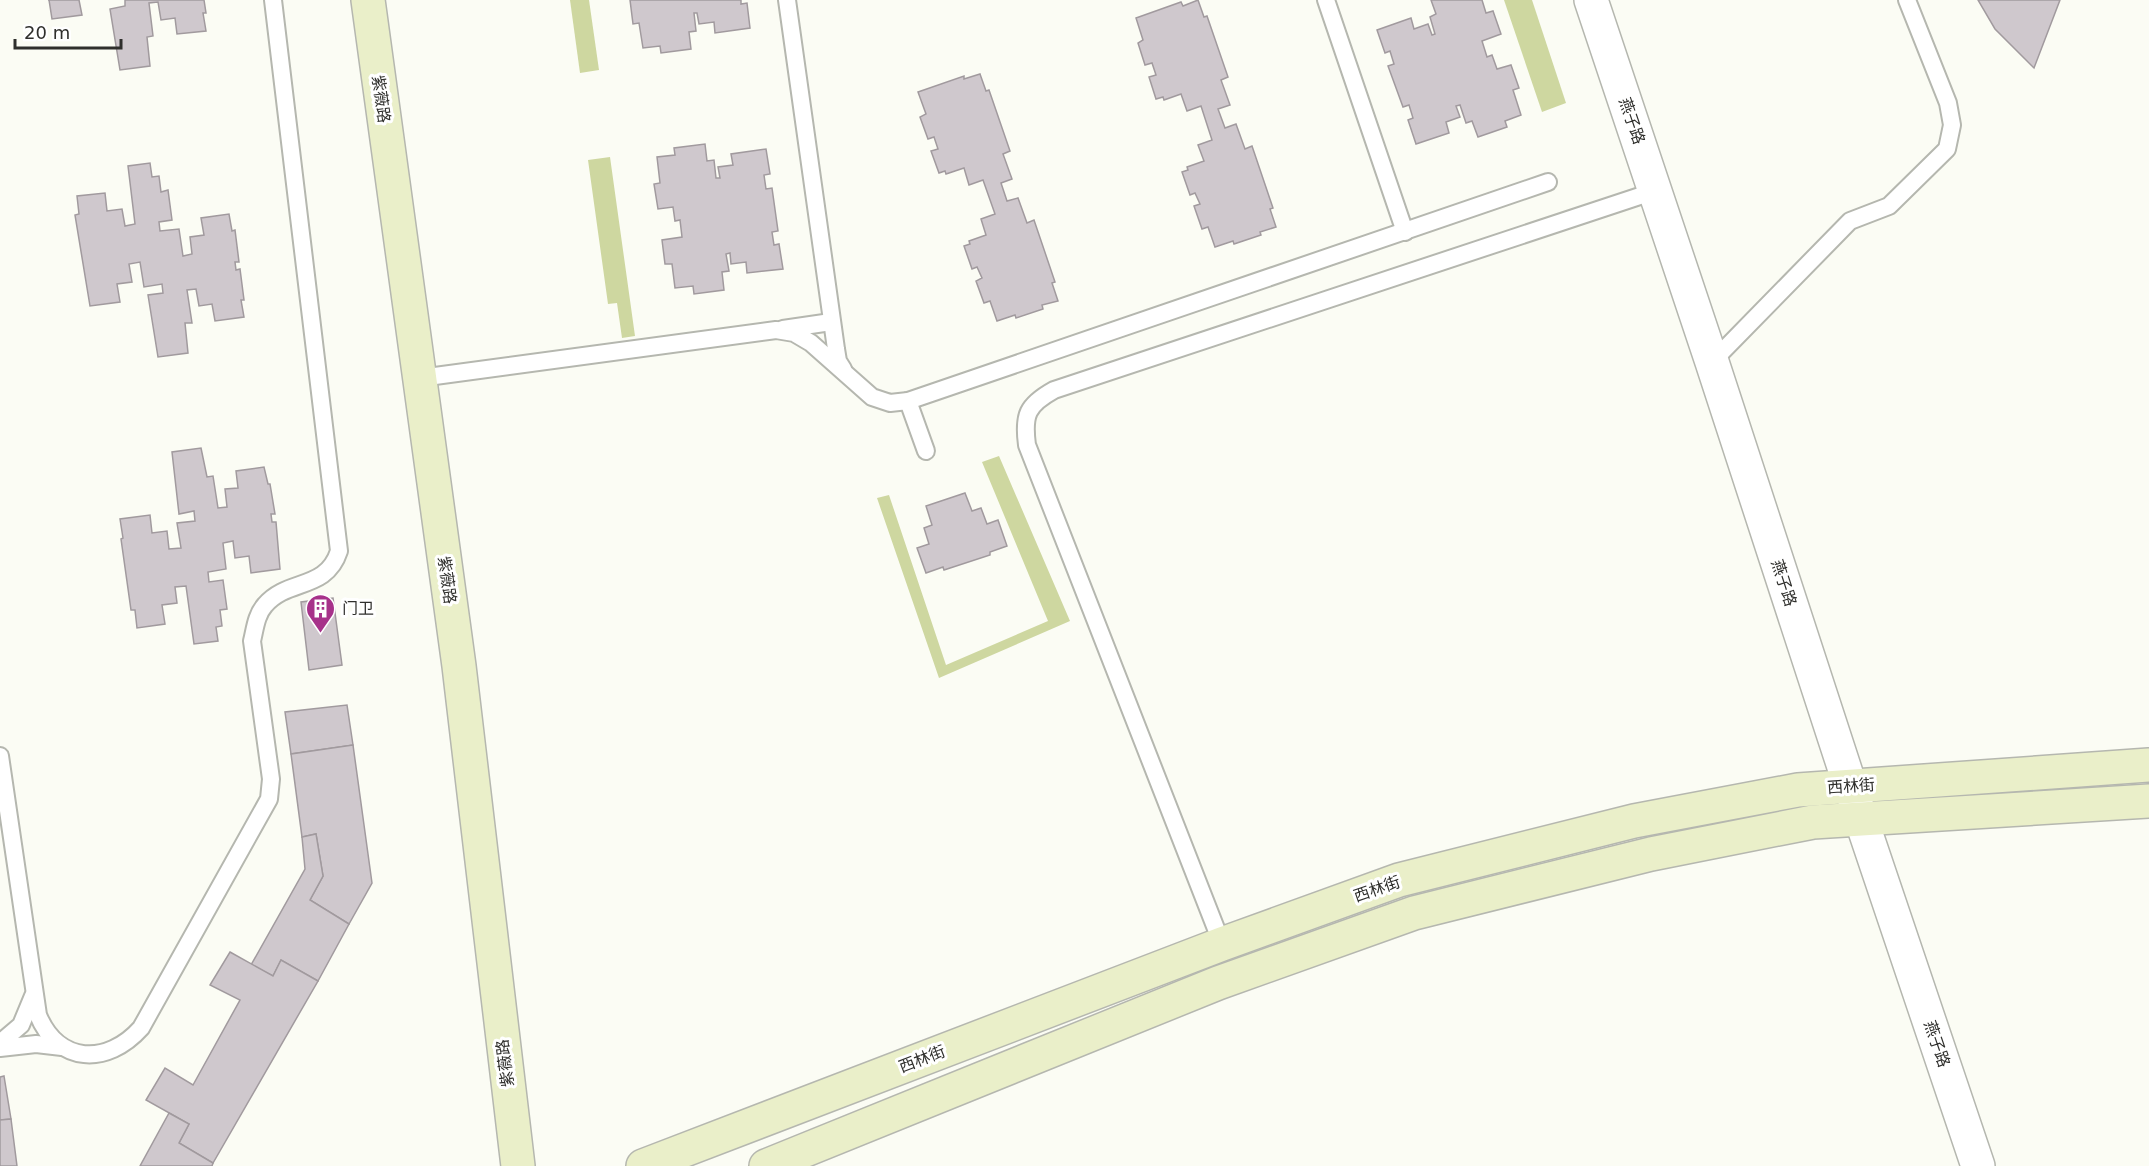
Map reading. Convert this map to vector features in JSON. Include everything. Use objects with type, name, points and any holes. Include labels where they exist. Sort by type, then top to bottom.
[{"type":"main road","name":"紫薇路","points":[[368,0],[459,666],[516,1165]]},
{"type":"main road","name":"西林街","points":[[643,1166],[1222,944],[1399,880],[1634,821],[1798,790],[2149,765]]},
{"type":"main road","name":"西林街","points":[[766,1166],[1218,983],[1414,913],[1651,854],[1813,822],[2149,801]]},
{"type":"street","name":"燕子路","points":[[1591,0],[1712,362],[1860,819],[1978,1166]]},
{"type":"lane","points":[[0,1045],[36,1044],[64,1048],[93,1056],[114,1050],[130,1040],[141,1028],[269,799],[271,779],[252,641],[256,620],[265,605],[282,591],[304,584],[328,572],[339,551],[273,0]]},
{"type":"lane","points":[[787,0],[831,322],[838,361],[846,375]]},
{"type":"lane","points":[[1326,0],[1405,231]]},
{"type":"lane","points":[[1712,362],[1850,221],[1889,206],[1947,149],[1952,125],[1948,103],[1907,0]]},
{"type":"lane","points":[[776,330],[794,333],[811,343],[872,397],[890,403],[908,401],[1548,182]]},
{"type":"lane","points":[[1222,944],[1027,445],[1024,423],[1031,407],[1041,397],[1066,387],[1655,191]]},
{"type":"lane","points":[[420,378],[831,322]]},
{"type":"lane","points":[[908,401],[926,451]]},
{"type":"lane","points":[[0,756],[33,993],[42,1026],[47,1034],[64,1048]]},
{"type":"lane","points":[[0,1045],[21,1024],[33,993]]},
{"type":"green space","points":[[570,0],[589,0],[599,70],[580,73]]},
{"type":"green space","points":[[1504,0],[1532,0],[1566,103],[1542,112]]},
{"type":"green space","points":[[610,157],[635,336],[622,338],[617,303],[608,304],[588,160]]},
{"type":"green space","points":[[999,456],[1070,621],[939,678],[877,498],[889,495],[946,665],[1048,621],[982,462]]},
{"type":"building","points":[[49,0],[79,0],[82,15],[52,19]]},
{"type":"building","points":[[125,0],[204,0],[206,13],[203,13],[206,31],[177,34],[175,18],[161,20],[158,2],[149,3],[153,36],[147,37],[150,66],[120,70],[110,9],[125,6]]},
{"type":"building","points":[[630,0],[741,0],[741,4],[747,3],[750,28],[715,33],[714,22],[699,24],[697,13],[694,13],[696,31],[689,32],[691,49],[661,53],[660,46],[643,48],[639,23],[633,24]]},
{"type":"building","points":[[1198,0],[1204,17],[1207,16],[1228,77],[1221,80],[1230,105],[1218,109],[1225,128],[1236,124],[1245,149],[1252,146],[1273,208],[1270,209],[1276,227],[1234,244],[1233,241],[1215,247],[1208,227],[1202,229],[1194,206],[1200,204],[1195,193],[1190,195],[1182,172],[1188,170],[1187,167],[1204,161],[1198,145],[1212,140],[1201,106],[1187,111],[1181,94],[1164,100],[1163,97],[1156,99],[1149,77],[1156,75],[1152,63],[1145,65],[1138,43],[1143,40],[1136,18],[1181,2],[1183,6]]},
{"type":"building","points":[[1431,0],[1482,0],[1486,13],[1493,11],[1501,34],[1482,41],[1487,57],[1492,55],[1497,69],[1511,65],[1519,88],[1513,90],[1521,115],[1505,121],[1507,127],[1478,137],[1472,121],[1466,123],[1460,105],[1456,106],[1460,117],[1446,122],[1449,133],[1416,144],[1408,120],[1413,118],[1409,105],[1403,107],[1388,66],[1394,64],[1390,51],[1385,53],[1377,30],[1411,18],[1414,29],[1428,24],[1432,35],[1435,34],[1430,17],[1436,14]]},
{"type":"building","points":[[1978,0],[2060,0],[2034,68],[1995,29]]},
{"type":"building","points":[[980,74],[986,91],[989,90],[1010,151],[1003,154],[1012,179],[1001,183],[1007,201],[1018,198],[1027,223],[1034,220],[1055,282],[1052,283],[1058,301],[1042,305],[1043,309],[1016,318],[1015,315],[997,321],[990,301],[984,303],[976,281],[982,278],[977,267],[972,269],[964,246],[970,244],[969,241],[986,235],[981,219],[995,214],[983,180],[969,185],[964,168],[946,174],[945,171],[939,173],[931,151],[938,149],[934,137],[928,139],[920,117],[926,114],[918,92],[964,76],[964,79]]},
{"type":"building","points":[[705,144],[707,161],[714,160],[716,178],[720,178],[718,167],[733,165],[731,154],[766,149],[770,174],[764,175],[766,189],[772,188],[778,231],[772,232],[774,245],[779,244],[783,269],[747,273],[746,262],[731,264],[730,253],[726,254],[729,271],[722,272],[724,290],[694,294],[693,286],[675,288],[672,264],[665,264],[662,240],[682,237],[680,220],[675,221],[673,207],[658,209],[654,184],[660,183],[657,157],[675,155],[674,148]]},
{"type":"building","points":[[150,163],[152,177],[159,176],[161,192],[168,190],[172,220],[159,222],[160,231],[179,229],[183,256],[192,254],[190,237],[204,235],[201,218],[229,214],[232,231],[235,230],[239,262],[235,262],[236,270],[240,269],[244,300],[241,300],[244,317],[215,321],[212,304],[199,306],[196,289],[187,290],[192,323],[185,323],[188,353],[158,357],[148,295],[163,293],[162,284],[144,287],[140,262],[129,264],[132,282],[117,284],[120,302],[90,306],[75,215],[79,214],[77,196],[105,193],[107,211],[122,209],[125,226],[135,224],[128,166]]},
{"type":"building","points":[[201,448],[207,477],[213,476],[218,508],[227,507],[225,489],[238,488],[236,471],[264,467],[268,484],[270,484],[275,514],[271,514],[272,522],[276,522],[280,569],[251,573],[249,556],[235,558],[233,541],[223,543],[226,569],[208,572],[209,582],[223,580],[227,609],[220,610],[222,626],[216,627],[218,641],[194,644],[186,586],[175,587],[177,603],[162,605],[165,624],[137,628],[135,610],[131,610],[120,519],[150,515],[152,533],[167,531],[169,549],[181,548],[177,523],[195,521],[194,511],[179,514],[172,452]]},
{"type":"building","points":[[965,493],[972,511],[981,508],[987,524],[998,520],[1007,546],[990,552],[990,555],[944,570],[943,567],[926,573],[917,548],[929,544],[924,528],[932,525],[926,506]]},
{"type":"building","name":"门卫","points":[[333,598],[342,665],[309,670],[301,602]]},
{"type":"building","points":[[347,705],[353,745],[291,754],[285,712]]},
{"type":"building","points":[[353,745],[372,883],[349,924],[310,900],[323,876],[316,834],[302,837],[291,754]]},
{"type":"building","points":[[316,834],[323,876],[310,900],[349,924],[318,981],[281,960],[273,976],[251,965],[305,869],[302,837]]},
{"type":"building","points":[[230,952],[273,976],[281,960],[318,981],[213,1163],[179,1143],[189,1124],[146,1100],[165,1068],[193,1085],[240,1000],[210,985]]},
{"type":"building","points":[[4,1076],[11,1119],[0,1120],[0,1077]]},
{"type":"building","points":[[169,1113],[189,1124],[179,1143],[213,1163],[212,1166],[140,1166]]},
{"type":"building","points":[[11,1119],[17,1166],[0,1166],[0,1120]]},
{"type":"place","name":"门卫","points":[[321,634]]}]
